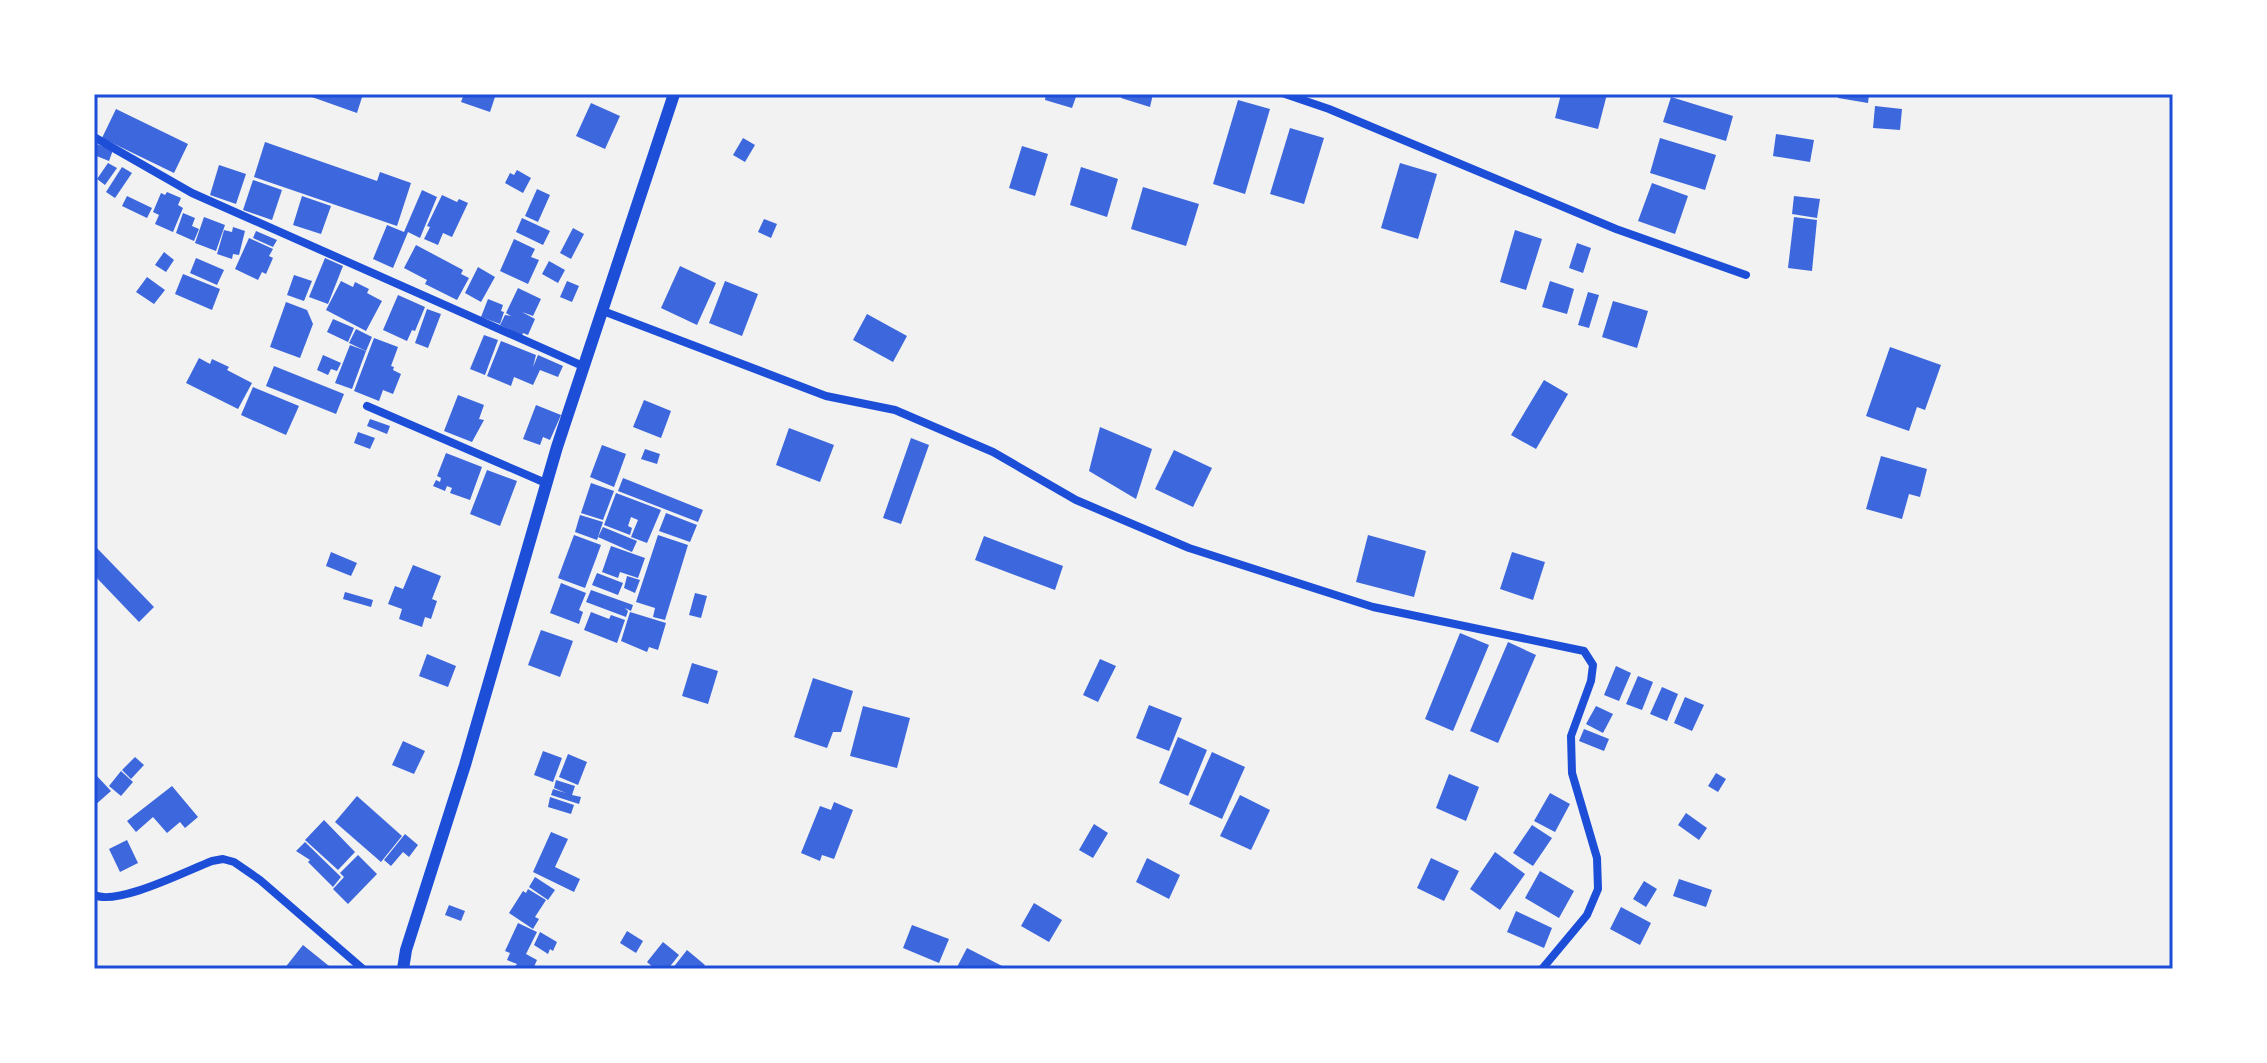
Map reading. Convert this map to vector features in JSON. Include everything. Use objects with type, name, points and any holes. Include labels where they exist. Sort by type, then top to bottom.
[{"type":"street","points":[[403,969],[557,447],[674,94]]},
{"type":"street","points":[[1285,94],[1329,109],[1616,229],[1746,275]]},
{"type":"street","points":[[94,137],[192,193],[586,367]]},
{"type":"street","points":[[603,311],[826,396],[895,410],[993,452],[1076,500],[1189,548],[1373,607],[1584,651],[1593,665],[1591,681],[1571,736],[1572,773],[1597,858],[1598,889],[1587,915],[1542,969]]},
{"type":"street","points":[[367,406],[548,484]]},
{"type":"street","points":[[94,895],[102,899],[127,894],[212,861],[223,859],[234,862],[260,880],[363,969]]},
{"type":"building","points":[[310,94],[363,94],[357,113]]},
{"type":"building","points":[[464,94],[496,94],[490,112],[461,102]]},
{"type":"building","points":[[1046,94],[1077,94],[1072,108],[1045,100]]},
{"type":"building","points":[[1123,94],[1153,94],[1150,107],[1121,98]]},
{"type":"building","points":[[1561,94],[1607,94],[1598,129],[1555,118]]},
{"type":"building","points":[[1839,94],[1869,94],[1868,103],[1838,98]]},
{"type":"building","points":[[1671,97],[1733,116],[1726,141],[1663,122]]},
{"type":"building","points":[[1238,100],[1270,109],[1245,194],[1213,184]]},
{"type":"building","points":[[591,103],[620,116],[605,149],[576,136]]},
{"type":"building","points":[[1875,106],[1902,109],[1900,130],[1873,128]]},
{"type":"building","points":[[116,109],[188,144],[174,173],[102,138]]},
{"type":"building","points":[[1290,128],[1324,138],[1304,204],[1270,194]]},
{"type":"building","points":[[1776,134],[1814,140],[1810,162],[1773,156]]},
{"type":"building","points":[[743,138],[755,145],[745,162],[733,155]]},
{"type":"building","points":[[1660,138],[1716,155],[1705,190],[1650,173]]},
{"type":"building","points":[[265,142],[377,181],[380,172],[411,183],[397,226],[254,177]]},
{"type":"building","points":[[94,143],[113,150],[109,161],[94,155]]},
{"type":"building","points":[[1022,146],[1048,154],[1035,196],[1009,188]]},
{"type":"building","points":[[108,163],[117,168],[105,185],[97,179]]},
{"type":"building","points":[[1400,163],[1437,174],[1418,239],[1381,228]]},
{"type":"building","points":[[219,165],[246,174],[236,204],[210,195]]},
{"type":"building","points":[[122,167],[132,173],[115,198],[106,192]]},
{"type":"building","points":[[1081,167],[1118,179],[1107,217],[1070,205]]},
{"type":"building","points":[[517,170],[531,178],[523,193],[505,183],[510,173],[514,175]]},
{"type":"building","points":[[253,180],[282,190],[272,220],[243,210]]},
{"type":"building","points":[[1652,183],[1688,196],[1675,234],[1638,221]]},
{"type":"building","points":[[1143,187],[1199,204],[1186,246],[1131,229]]},
{"type":"building","points":[[537,189],[550,195],[538,222],[525,216]]},
{"type":"building","points":[[422,190],[437,197],[420,238],[408,232],[393,268],[373,259],[387,225],[404,232]]},
{"type":"building","points":[[167,192],[181,198],[178,205],[183,208],[173,232],[155,224],[159,215],[153,212],[161,193],[165,195]]},
{"type":"building","points":[[442,195],[468,203],[452,237],[443,233],[438,245],[424,239]]},
{"type":"building","points":[[127,196],[152,208],[147,218],[122,206]]},
{"type":"building","points":[[302,196],[331,206],[321,234],[293,225]]},
{"type":"building","points":[[1794,196],[1820,199],[1817,218],[1792,214]]},
{"type":"building","points":[[183,213],[195,218],[192,226],[199,229],[194,241],[176,233]]},
{"type":"building","points":[[204,217],[225,225],[216,251],[195,243]]},
{"type":"building","points":[[1794,217],[1817,220],[1812,271],[1788,268]]},
{"type":"building","points":[[522,218],[550,231],[543,245],[516,232]]},
{"type":"building","points":[[764,219],[777,224],[771,238],[758,232]]},
{"type":"building","points":[[233,227],[245,231],[239,255],[233,254],[232,259],[217,254],[224,230],[232,232]]},
{"type":"building","points":[[573,228],[584,234],[571,259],[560,253]]},
{"type":"building","points":[[1515,230],[1542,239],[1526,290],[1500,282]]},
{"type":"building","points":[[256,231],[277,240],[273,247],[253,238]]},
{"type":"building","points":[[249,238],[273,249],[269,256],[273,258],[266,274],[262,272],[258,280],[235,269]]},
{"type":"building","points":[[514,239],[535,249],[531,257],[539,260],[528,284],[500,271]]},
{"type":"building","points":[[1577,243],[1591,248],[1583,273],[1569,268]]},
{"type":"building","points":[[416,245],[463,270],[461,274],[469,278],[457,300],[425,284],[427,280],[404,268]]},
{"type":"building","points":[[164,252],[174,260],[166,272],[155,265]]},
{"type":"building","points":[[196,258],[224,270],[217,285],[190,273]]},
{"type":"building","points":[[325,258],[343,266],[328,304],[309,297]]},
{"type":"building","points":[[549,261],[565,270],[558,283],[542,274]]},
{"type":"building","points":[[680,266],[716,283],[697,325],[661,308]]},
{"type":"building","points":[[478,267],[495,277],[481,302],[465,293]]},
{"type":"building","points":[[183,274],[220,289],[212,310],[175,294]]},
{"type":"building","points":[[294,275],[312,281],[304,301],[287,295]]},
{"type":"building","points":[[147,277],[165,290],[154,304],[136,292]]},
{"type":"building","points":[[341,281],[353,287],[355,282],[382,301],[366,331],[326,310]]},
{"type":"building","points":[[567,281],[579,286],[572,302],[560,297]]},
{"type":"building","points":[[725,281],[758,294],[742,336],[709,323]]},
{"type":"building","points":[[1550,281],[1574,289],[1567,314],[1542,307]]},
{"type":"building","points":[[518,288],[541,299],[533,316],[522,312],[535,319],[528,335],[523,333],[522,336],[500,325],[505,315],[511,316],[506,313]]},
{"type":"building","points":[[1588,292],[1599,295],[1589,328],[1578,325]]},
{"type":"building","points":[[398,295],[425,307],[407,341],[383,330]]},
{"type":"building","points":[[488,299],[503,305],[500,324],[481,317]]},
{"type":"building","points":[[1613,301],[1648,311],[1637,348],[1602,337]]},
{"type":"building","points":[[286,302],[307,310],[313,324],[300,358],[270,347]]},
{"type":"building","points":[[427,309],[441,314],[428,348],[415,343]]},
{"type":"building","points":[[867,314],[907,336],[893,362],[853,340]]},
{"type":"building","points":[[333,319],[354,328],[348,342],[327,332]]},
{"type":"building","points":[[356,329],[372,337],[366,351],[349,343]]},
{"type":"building","points":[[484,335],[498,340],[485,375],[470,369]]},
{"type":"building","points":[[374,338],[398,347],[391,366],[401,374],[393,394],[383,390],[379,401],[354,391]]},
{"type":"building","points":[[501,341],[536,355],[533,367],[538,355],[563,366],[558,377],[540,370],[533,385],[514,377],[511,386],[487,376]]},
{"type":"building","points":[[350,345],[366,351],[352,389],[335,383]]},
{"type":"building","points":[[1890,347],[1941,365],[1925,410],[1917,407],[1909,431],[1866,416]]},
{"type":"building","points":[[323,355],[341,363],[337,371],[331,369],[328,375],[317,370]]},
{"type":"building","points":[[199,358],[210,364],[212,359],[229,367],[227,370],[252,383],[238,409],[186,383]]},
{"type":"building","points":[[274,366],[344,394],[336,414],[266,386]]},
{"type":"building","points":[[1544,380],[1568,394],[1536,449],[1511,435]]},
{"type":"building","points":[[253,387],[299,406],[286,435],[241,415]]},
{"type":"building","points":[[458,395],[484,405],[479,419],[484,420],[472,442],[444,431]]},
{"type":"building","points":[[644,400],[671,411],[661,438],[633,427]]},
{"type":"building","points":[[536,405],[561,415],[550,440],[543,437],[540,445],[523,439]]},
{"type":"building","points":[[370,419],[390,426],[387,434],[367,426]]},
{"type":"building","points":[[1100,427],[1152,449],[1136,499],[1089,471]]},
{"type":"building","points":[[789,428],[834,445],[820,482],[776,465]]},
{"type":"building","points":[[358,432],[375,438],[370,449],[354,443]]},
{"type":"building","points":[[911,438],[929,445],[901,524],[883,518]]},
{"type":"building","points":[[602,445],[626,454],[614,487],[590,477]]},
{"type":"building","points":[[645,449],[660,454],[657,464],[641,459]]},
{"type":"building","points":[[1174,450],[1212,468],[1193,507],[1155,489]]},
{"type":"building","points":[[446,453],[482,467],[470,500],[450,493],[452,488],[447,486],[445,491],[433,486],[436,480],[440,482],[441,478],[437,476]]},
{"type":"building","points":[[1881,456],[1927,469],[1920,497],[1909,494],[1902,519],[1866,509]]},
{"type":"building","points":[[487,470],[517,481],[500,526],[470,514]]},
{"type":"building","points":[[623,478],[703,510],[698,522],[618,491]]},
{"type":"building","points":[[591,483],[614,491],[603,520],[581,513]]},
{"type":"building","points":[[616,493],[661,510],[647,543],[631,537],[638,520],[631,517],[628,526],[632,528],[630,535],[604,525]]},
{"type":"building","points":[[666,513],[697,525],[690,542],[659,531]]},
{"type":"building","points":[[580,515],[603,522],[597,540],[575,532]]},
{"type":"building","points":[[603,527],[637,541],[632,552],[598,537]]},
{"type":"building","points":[[574,535],[601,545],[585,588],[558,578]]},
{"type":"building","points":[[658,535],[688,545],[665,620],[653,617],[655,608],[636,602]]},
{"type":"building","points":[[1368,535],[1426,551],[1414,597],[1356,582]]},
{"type":"building","points":[[984,536],[1063,566],[1055,590],[975,560]]},
{"type":"building","points":[[94,545],[154,607],[139,622],[94,575]]},
{"type":"building","points":[[611,546],[645,558],[638,578],[620,572],[618,578],[602,572]]},
{"type":"building","points":[[331,552],[357,563],[351,576],[326,566]]},
{"type":"building","points":[[1512,552],[1545,562],[1533,600],[1500,589]]},
{"type":"building","points":[[413,565],[441,576],[432,599],[437,601],[431,619],[425,617],[422,627],[399,619],[402,609],[388,604],[395,586],[403,589]]},
{"type":"building","points":[[597,573],[623,583],[618,595],[592,585]]},
{"type":"building","points":[[627,576],[640,580],[635,593],[624,588]]},
{"type":"building","points":[[561,583],[586,593],[579,610],[583,612],[579,624],[550,613]]},
{"type":"building","points":[[591,590],[633,605],[631,611],[625,608],[628,611],[626,617],[586,602]]},
{"type":"building","points":[[345,592],[373,600],[371,607],[343,599]]},
{"type":"building","points":[[695,593],[707,596],[701,618],[689,615]]},
{"type":"building","points":[[591,612],[609,619],[611,615],[625,620],[617,643],[584,630]]},
{"type":"building","points":[[630,612],[666,623],[658,650],[649,647],[647,652],[621,641]]},
{"type":"building","points":[[541,630],[573,641],[560,677],[528,665]]},
{"type":"building","points":[[1460,633],[1489,645],[1453,731],[1425,719]]},
{"type":"building","points":[[1508,642],[1536,655],[1498,743],[1470,731]]},
{"type":"building","points":[[427,654],[456,666],[448,687],[419,676]]},
{"type":"building","points":[[1100,659],[1116,666],[1098,702],[1083,695]]},
{"type":"building","points":[[692,663],[718,671],[708,704],[682,696]]},
{"type":"building","points":[[1616,666],[1631,673],[1619,701],[1604,695]]},
{"type":"building","points":[[1638,676],[1653,682],[1642,710],[1626,704]]},
{"type":"building","points":[[813,678],[853,691],[841,732],[833,732],[827,748],[794,737]]},
{"type":"building","points":[[1662,687],[1678,694],[1667,721],[1650,714]]},
{"type":"building","points":[[1685,697],[1704,705],[1692,731],[1674,723]]},
{"type":"building","points":[[1149,705],[1182,718],[1169,751],[1136,738]]},
{"type":"building","points":[[863,706],[910,718],[897,768],[850,756]]},
{"type":"building","points":[[1596,706],[1613,714],[1603,733],[1586,724]]},
{"type":"building","points":[[1584,729],[1609,739],[1604,751],[1579,741]]},
{"type":"building","points":[[1178,737],[1207,750],[1188,796],[1159,783]]},
{"type":"building","points":[[403,741],[425,751],[414,774],[392,765]]},
{"type":"building","points":[[543,751],[562,758],[553,782],[534,775]]},
{"type":"building","points":[[1212,752],[1245,767],[1222,819],[1189,804]]},
{"type":"building","points":[[568,754],[587,762],[578,785],[559,777]]},
{"type":"building","points":[[135,757],[144,765],[131,779],[122,770]]},
{"type":"building","points":[[121,771],[133,782],[121,796],[109,786]]},
{"type":"building","points":[[1716,773],[1726,779],[1718,792],[1708,786]]},
{"type":"building","points":[[1449,774],[1479,787],[1466,821],[1436,808]]},
{"type":"building","points":[[96,775],[111,791],[94,806],[94,777]]},
{"type":"building","points":[[556,780],[575,786],[572,795],[581,797],[579,804],[551,795],[553,789],[566,793],[554,788]]},
{"type":"building","points":[[172,786],[198,817],[185,828],[180,822],[167,833],[153,817],[136,832],[127,821]]},
{"type":"building","points":[[1550,793],[1570,804],[1555,832],[1534,821]]},
{"type":"building","points":[[1240,795],[1270,810],[1251,850],[1220,836]]},
{"type":"building","points":[[357,796],[402,836],[381,862],[335,822]]},
{"type":"building","points":[[550,797],[574,805],[571,814],[548,807]]},
{"type":"building","points":[[834,802],[853,810],[834,859],[822,855],[820,861],[801,853],[820,806],[831,810]]},
{"type":"building","points":[[1686,813],[1707,828],[1699,840],[1678,825]]},
{"type":"building","points":[[324,820],[355,852],[338,870],[305,840]]},
{"type":"building","points":[[1094,824],[1108,833],[1093,858],[1079,850]]},
{"type":"building","points":[[1532,825],[1552,838],[1533,866],[1513,853]]},
{"type":"building","points":[[551,832],[568,839],[555,867],[580,879],[574,892],[533,872]]},
{"type":"building","points":[[405,834],[418,845],[409,857],[403,852],[391,866],[384,860]]},
{"type":"building","points":[[127,840],[138,863],[120,872],[109,849]]},
{"type":"building","points":[[305,842],[341,877],[333,887],[308,862],[310,860],[296,851]]},
{"type":"building","points":[[1495,852],[1525,874],[1500,910],[1470,889]]},
{"type":"building","points":[[358,855],[377,874],[348,904],[333,889],[344,877],[340,873]]},
{"type":"building","points":[[1147,858],[1180,875],[1169,899],[1136,882]]},
{"type":"building","points":[[1431,858],[1459,871],[1444,901],[1417,888]]},
{"type":"building","points":[[1540,871],[1574,891],[1559,918],[1525,898]]},
{"type":"building","points":[[535,877],[555,890],[548,900],[529,887]]},
{"type":"building","points":[[1679,879],[1712,890],[1706,907],[1673,896]]},
{"type":"building","points":[[1644,881],[1657,889],[1646,907],[1633,899]]},
{"type":"building","points":[[528,889],[546,900],[535,917],[539,919],[533,929],[509,913],[523,891],[526,893]]},
{"type":"building","points":[[1034,903],[1062,920],[1049,942],[1021,926]]},
{"type":"building","points":[[449,905],[465,911],[461,921],[445,915]]},
{"type":"building","points":[[1621,907],[1651,923],[1640,945],[1610,929]]},
{"type":"building","points":[[1516,911],[1552,928],[1544,948],[1507,932]]},
{"type":"building","points":[[518,923],[537,932],[526,954],[537,960],[533,969],[514,968],[517,964],[507,960],[510,953],[505,951]]},
{"type":"building","points":[[912,925],[949,939],[939,963],[903,948]]},
{"type":"building","points":[[627,931],[643,941],[636,953],[620,943]]},
{"type":"building","points":[[540,932],[557,942],[548,954],[534,945]]},
{"type":"building","points":[[663,942],[679,955],[668,969],[655,969],[647,962]]},
{"type":"building","points":[[303,945],[329,966],[326,969],[284,969]]},
{"type":"building","points":[[967,948],[1008,969],[956,969]]},
{"type":"building","points":[[687,950],[705,965],[701,969],[672,969]]}]
